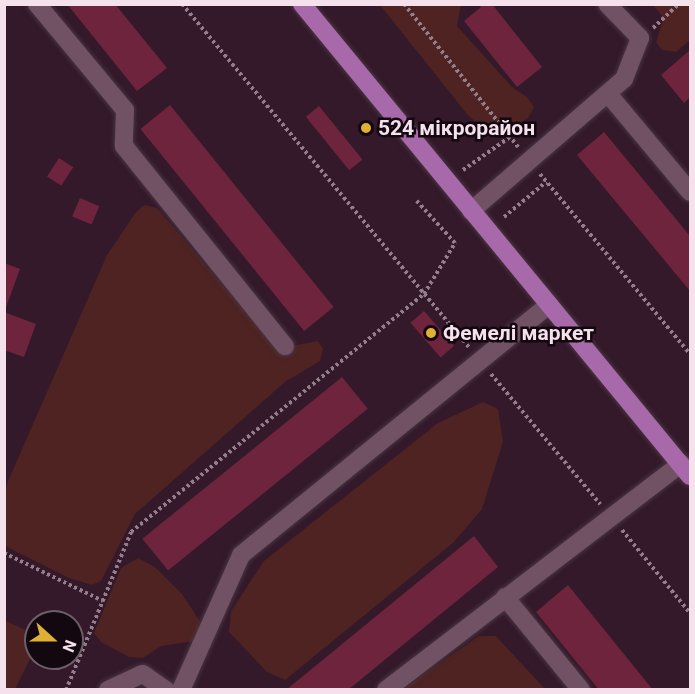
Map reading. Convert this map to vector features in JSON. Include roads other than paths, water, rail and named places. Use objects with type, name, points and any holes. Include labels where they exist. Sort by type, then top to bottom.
[{"type":"main road","points":[[302,4],[686,470]]},
{"type":"lane","points":[[37,4],[125,110],[124,146],[285,346]]},
{"type":"lane","points":[[471,211],[609,95],[624,79],[640,38],[607,4]]},
{"type":"lane","points":[[609,95],[690,192]]},
{"type":"lane","points":[[181,690],[241,555],[549,305]]},
{"type":"lane","points":[[386,690],[505,597],[613,519],[686,470]]},
{"type":"lane","points":[[505,597],[580,690]]},
{"type":"lane","points":[[108,690],[143,674],[166,690]]},
{"type":"place","name":"524 мікрорайон","points":[[366,128]]},
{"type":"place","name":"Фемелі маркет","points":[[431,333]]}]
